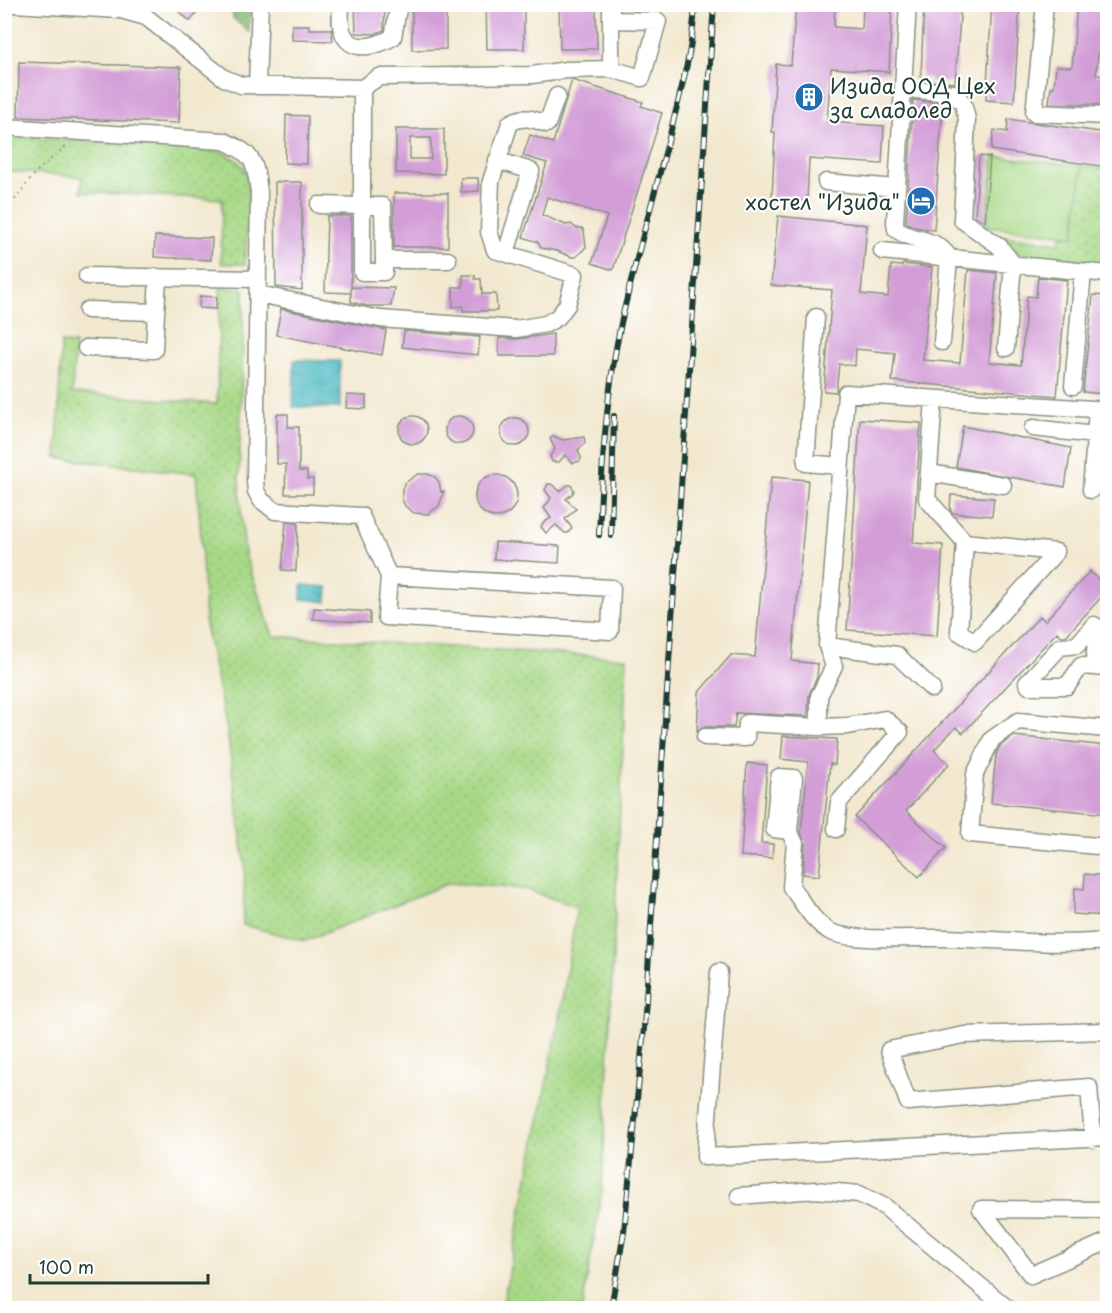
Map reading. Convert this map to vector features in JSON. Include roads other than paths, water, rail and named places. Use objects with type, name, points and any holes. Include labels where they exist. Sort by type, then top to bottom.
[{"type":"lane","points":[[13,4],[138,9],[224,78],[241,85],[257,86],[362,88],[379,77],[532,75],[567,70],[611,69],[642,78],[658,21],[611,12],[611,69]]},
{"type":"lane","points":[[257,86],[260,4]]},
{"type":"lane","points":[[341,4],[343,33],[355,45],[368,47],[380,45],[393,37],[399,4]]},
{"type":"lane","points":[[908,4],[894,222],[896,229],[902,234],[929,241],[943,248],[949,257],[942,342]]},
{"type":"lane","points":[[1044,4],[1034,113],[1107,116]]},
{"type":"lane","points":[[319,205],[362,206],[383,206],[384,272],[362,272],[362,206],[362,88]]},
{"type":"lane","points":[[903,88],[953,93],[963,104],[967,119],[962,220],[999,246],[1013,264],[1006,348]]},
{"type":"lane","points":[[87,276],[158,277],[258,287],[366,317],[516,329],[546,324],[558,317],[567,305],[575,275],[495,250],[489,232],[490,181],[510,123],[519,118],[530,118],[547,124],[557,96]]},
{"type":"lane","points":[[4,127],[224,141],[241,148],[256,164],[258,182],[256,491],[261,501],[275,511],[361,516],[388,576],[386,617],[610,631],[612,588],[388,576]]},
{"type":"lane","points":[[497,160],[531,171],[506,253]]},
{"type":"lane","points":[[826,183],[897,188]]},
{"type":"lane","points":[[882,251],[1107,274]]},
{"type":"lane","points":[[384,260],[448,260]]},
{"type":"lane","points":[[1073,386],[1083,272]]},
{"type":"lane","points":[[86,348],[154,350],[158,277]]},
{"type":"lane","points":[[87,310],[156,312]]},
{"type":"lane","points":[[816,317],[806,463],[840,466]]},
{"type":"lane","points":[[819,727],[819,696],[834,666],[827,646],[846,393],[1102,410],[1095,435],[1091,490]]},
{"type":"lane","points":[[934,399],[927,499],[964,542],[1056,552],[975,642],[959,632],[964,542]]},
{"type":"lane","points":[[1033,428],[1095,435]]},
{"type":"lane","points":[[929,473],[1003,485]]},
{"type":"lane","points":[[1094,625],[1101,667],[1079,668],[1067,686],[1029,686],[1027,684],[1060,647],[1077,645],[1094,625]]},
{"type":"lane","points":[[827,646],[897,655],[932,689]]},
{"type":"lane","points":[[705,737],[746,738],[747,723],[819,727],[848,726],[885,719],[900,732],[839,802],[836,829]]},
{"type":"lane","points":[[1107,729],[1018,721],[992,739],[975,774],[970,834],[1107,847]]},
{"type":"lane","points":[[789,831],[795,843],[790,887],[819,922],[831,932],[855,937],[1107,941]]},
{"type":"lane","points":[[719,972],[705,1157],[1100,1138],[1089,1087],[908,1102],[889,1050],[964,1035],[1107,1031]]},
{"type":"lane","points":[[739,1196],[815,1190],[859,1194],[885,1207],[1007,1308]]},
{"type":"lane","points":[[1107,1210],[981,1209],[1031,1275],[1107,1241]]},
{"type":"water","points":[[294,360],[340,361],[340,408],[293,407]]},
{"type":"water","points":[[302,585],[328,587],[327,602],[301,599]]},
{"type":"railway","points":[[599,535],[606,429],[616,349],[632,277],[685,72],[692,38],[695,4]]},
{"type":"railway","points":[[611,1308],[624,1232],[644,1028],[714,4]]},
{"type":"railway","points":[[611,536],[614,416]]},
{"type":"place","name":"Изида ООД Цех за сладолед","points":[[809,97]]},
{"type":"place","name":"хостел \"Изида\"","points":[[921,201]]}]
